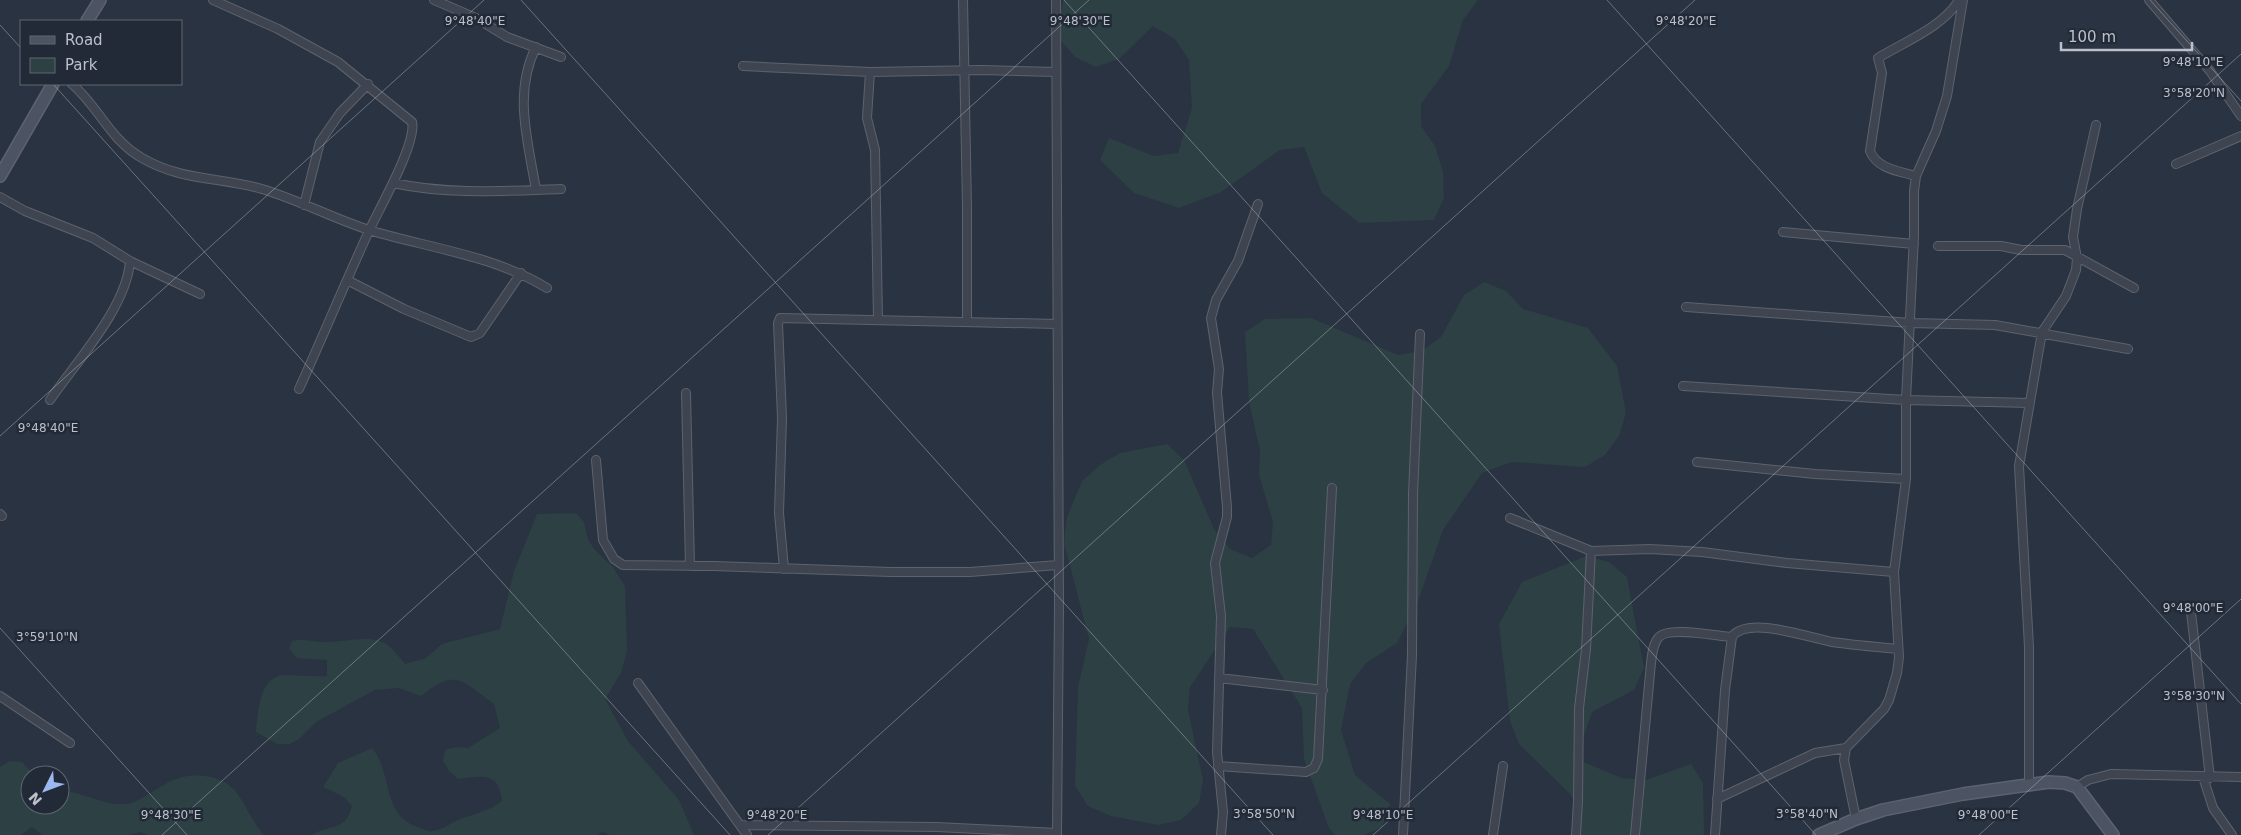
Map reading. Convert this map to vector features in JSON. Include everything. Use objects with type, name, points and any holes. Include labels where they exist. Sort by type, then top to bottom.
[{"type":"main road","points":[[88,20],[100,0]]},
{"type":"main road","points":[[0,176],[51,85]]},
{"type":"main road","points":[[1819,835],[1835,832],[1856,819],[1917,803],[2030,783],[2065,782],[2077,787],[2113,835]]},
{"type":"street","points":[[213,0],[284,32],[338,62],[368,84],[412,122],[412,132],[393,183],[369,230],[299,389]]},
{"type":"street","points":[[434,0],[476,18],[507,37],[561,57]]},
{"type":"street","points":[[963,0],[967,322]]},
{"type":"street","points":[[740,825],[937,827],[1057,834],[1056,0]]},
{"type":"street","points":[[1916,176],[1880,165],[1873,159],[1870,151],[1882,73],[1878,58],[1935,24],[1953,9],[1959,0]]},
{"type":"street","points":[[1856,819],[1844,760],[1846,748],[1884,710],[1897,673],[1898,650],[1894,572],[1906,479],[1906,400],[1911,323],[1916,176],[1936,131],[1946,96],[1963,0]]},
{"type":"street","points":[[2149,0],[2206,66],[2241,116]]},
{"type":"street","points":[[536,47],[528,64],[522,101],[536,190]]},
{"type":"street","points":[[743,66],[870,72],[964,70],[1056,72]]},
{"type":"street","points":[[870,72],[868,118],[874,150],[878,319]]},
{"type":"street","points":[[304,205],[320,142],[340,113],[368,84]]},
{"type":"street","points":[[73,85],[88,100],[110,132],[141,157],[180,175],[262,189],[369,230],[493,263],[521,273],[547,288]]},
{"type":"street","points":[[2030,783],[2029,647],[2019,466],[2042,332],[2066,296],[2076,270],[2077,258],[2073,237],[2077,209],[2096,125]]},
{"type":"street","points":[[2176,164],[2241,136]]},
{"type":"street","points":[[393,183],[430,190],[456,192],[561,189]]},
{"type":"street","points":[[0,196],[25,211],[92,238],[130,261],[200,294]]},
{"type":"street","points":[[1221,835],[1223,820],[1218,766],[1221,616],[1215,563],[1225,524],[1227,507],[1217,393],[1219,369],[1211,318],[1216,300],[1238,262],[1258,204]]},
{"type":"street","points":[[1783,232],[1914,244]]},
{"type":"street","points":[[1938,246],[2001,246],[2021,250],[2065,250],[2134,288]]},
{"type":"street","points":[[50,400],[116,306],[126,284],[130,261]]},
{"type":"street","points":[[347,280],[404,308],[471,337],[480,333],[521,273]]},
{"type":"street","points":[[1686,308],[1911,323],[1976,323],[2042,332],[2128,349]]},
{"type":"street","points":[[784,569],[779,513],[782,418],[779,320],[783,316],[1057,324]]},
{"type":"street","points":[[1404,835],[1412,655],[1412,494],[1420,334]]},
{"type":"street","points":[[1683,386],[1906,400],[2030,402]]},
{"type":"street","points":[[686,393],[690,566]]},
{"type":"street","points":[[596,460],[603,540],[614,559],[632,567],[690,566],[970,572],[1058,565]]},
{"type":"street","points":[[1697,462],[1815,474],[1906,479]]},
{"type":"street","points":[[1218,766],[1310,771],[1318,759],[1332,488]]},
{"type":"street","points":[[1510,518],[1592,551],[1650,549],[1702,552],[1787,563],[1894,572]]},
{"type":"street","points":[[1576,835],[1579,708],[1586,648],[1592,551]]},
{"type":"street","points":[[2191,612],[2206,777],[2213,808],[2232,835]]},
{"type":"street","points":[[1715,835],[1725,690],[1732,637],[1740,630],[1764,629],[1807,635],[1829,641],[1898,650]]},
{"type":"street","points":[[1635,835],[1650,663],[1656,641],[1660,635],[1672,631],[1732,637]]},
{"type":"street","points":[[1219,678],[1323,690]]},
{"type":"street","points":[[638,683],[747,835]]},
{"type":"street","points":[[0,696],[70,743]]},
{"type":"street","points":[[1717,799],[1814,753],[1846,748]]},
{"type":"street","points":[[1494,835],[1503,766]]},
{"type":"street","points":[[2077,787],[2094,778],[2111,774],[2241,777]]},
{"type":"green space","points":[[1063,0],[1478,0],[1463,20],[1449,66],[1421,104],[1421,126],[1435,146],[1443,172],[1444,198],[1434,220],[1359,223],[1322,193],[1304,147],[1280,150],[1221,192],[1179,208],[1134,193],[1100,160],[1109,138],[1154,156],[1178,153],[1192,108],[1189,60],[1175,39],[1153,26],[1119,59],[1096,67],[1075,57],[1057,36]]},
{"type":"green space","points":[[1484,282],[1506,291],[1523,309],[1588,328],[1617,366],[1626,413],[1619,436],[1605,455],[1585,467],[1512,462],[1482,473],[1443,530],[1418,601],[1397,643],[1366,663],[1350,684],[1341,730],[1355,775],[1390,804],[1382,827],[1364,835],[1335,835],[1329,828],[1304,759],[1302,708],[1253,629],[1230,627],[1190,687],[1188,710],[1203,780],[1199,803],[1181,820],[1158,825],[1111,816],[1088,806],[1075,786],[1078,687],[1089,639],[1064,543],[1067,517],[1082,481],[1100,465],[1120,453],[1167,444],[1184,460],[1214,529],[1230,549],[1252,558],[1271,545],[1273,522],[1259,475],[1260,451],[1249,402],[1245,332],[1265,319],[1311,318],[1398,355],[1421,351],[1441,337],[1464,295]]},
{"type":"green space","points":[[576,513],[584,522],[588,539],[594,549],[612,566],[625,586],[627,651],[621,673],[605,699],[628,741],[679,800],[694,835],[610,835],[602,832],[598,835],[312,835],[341,824],[349,815],[352,806],[344,797],[323,787],[338,763],[372,748],[379,758],[393,805],[399,815],[408,822],[428,831],[435,831],[497,805],[502,801],[497,784],[493,780],[482,777],[458,779],[449,771],[443,761],[445,750],[456,747],[468,748],[500,728],[494,704],[459,680],[451,680],[433,687],[421,696],[399,688],[375,690],[316,722],[299,739],[289,744],[277,744],[256,732],[261,697],[269,682],[276,677],[284,675],[327,676],[327,660],[297,658],[289,649],[292,641],[335,642],[359,639],[375,640],[389,646],[405,664],[426,658],[442,644],[500,629],[514,571],[537,514]]},
{"type":"green space","points":[[1586,556],[1609,562],[1627,577],[1644,668],[1634,690],[1592,712],[1576,759],[1622,778],[1646,780],[1691,764],[1703,783],[1704,835],[1576,835],[1582,818],[1571,795],[1519,744],[1510,721],[1499,624],[1522,582]]},
{"type":"green space","points":[[10,761],[22,762],[25,765],[20,765],[20,815],[70,815],[70,792],[105,802],[122,804],[136,801],[175,779],[200,775],[218,779],[235,790],[264,835],[148,835],[141,832],[129,835],[42,835],[32,827],[21,835],[0,835],[0,767]]}]
